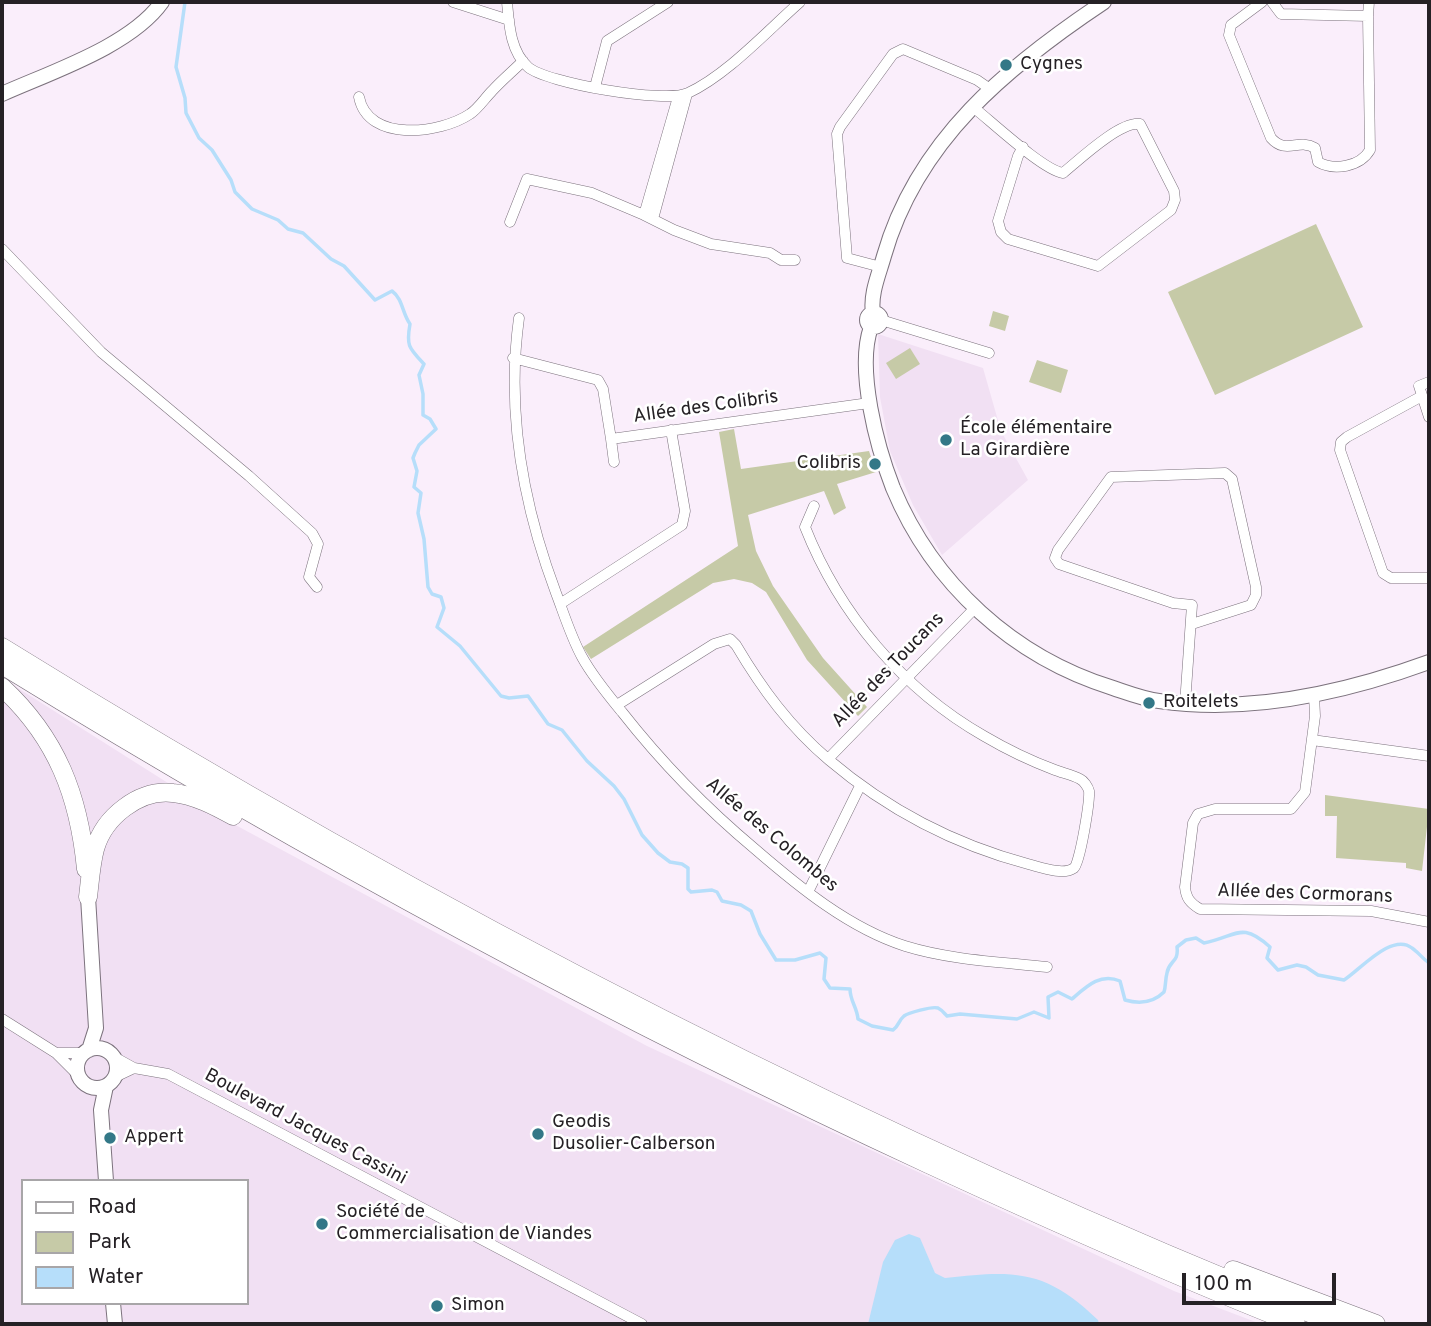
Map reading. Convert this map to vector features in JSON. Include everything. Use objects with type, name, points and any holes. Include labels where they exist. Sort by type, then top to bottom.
[{"type":"highway","points":[[2,647],[291,819],[551,962],[849,1111],[1141,1243],[1337,1324]]},
{"type":"highway","points":[[2,665],[313,850],[483,943],[719,1065],[992,1194],[1271,1318],[1296,1324]]},
{"type":"highway","points":[[2,687],[39,727],[64,771],[74,800],[83,842],[88,897]]},
{"type":"highway","points":[[88,897],[96,848],[110,820],[120,809],[133,801],[159,793],[171,792],[217,807],[298,850],[313,850]]},
{"type":"highway","points":[[1141,1243],[1158,1241],[1376,1324]]},
{"type":"street","points":[[2,94],[119,39],[153,15],[162,2]]},
{"type":"street","points":[[453,2],[509,20]]},
{"type":"street","points":[[507,2],[511,37],[528,67],[543,75],[652,97],[683,96],[721,72],[800,2]]},
{"type":"street","points":[[595,87],[607,41],[668,2]]},
{"type":"street","points":[[1104,2],[1038,48],[990,89],[936,149],[901,211],[881,267],[872,305],[875,320],[867,342],[866,365],[869,402],[887,473],[904,513],[947,578],[975,608],[1026,649],[1063,670],[1090,681],[1154,701],[1230,704],[1314,695],[1370,682],[1429,662]]},
{"type":"street","points":[[1262,2],[1231,25],[1229,35],[1271,138],[1284,147],[1310,145],[1315,148],[1318,162],[1327,167],[1354,164],[1365,159],[1370,150],[1369,2]]},
{"type":"street","points":[[1272,2],[1281,14],[1368,16]]},
{"type":"street","points":[[881,267],[847,258],[837,134],[840,127],[892,54],[903,50],[977,80],[990,89]]},
{"type":"street","points":[[359,97],[362,109],[390,129],[406,132],[440,126],[470,114],[523,61]]},
{"type":"street","points":[[648,217],[683,96]]},
{"type":"street","points":[[973,107],[1023,147],[1053,171],[1063,173],[1120,129],[1131,123],[1140,124],[1174,191],[1175,200],[1171,210],[1098,266],[1008,239],[1001,232],[998,221],[1023,147]]},
{"type":"street","points":[[510,222],[527,178],[592,193],[711,244],[770,253],[781,260],[795,260]]},
{"type":"street","points":[[2,249],[101,352],[249,476],[312,533],[318,544],[309,577],[317,587]]},
{"type":"street","name":"Allée des Colombes","points":[[519,318],[513,358],[516,435],[533,529],[582,657],[654,751],[700,801],[731,829],[831,909],[904,946],[933,953],[1047,967]]},
{"type":"street","points":[[875,320],[989,354]]},
{"type":"street","name":"Allée des Colibris","points":[[513,358],[598,380],[603,389],[611,439],[869,402]]},
{"type":"street","points":[[1424,384],[1422,396],[1429,417]]},
{"type":"street","points":[[1422,396],[1347,437],[1341,442],[1340,450],[1383,573],[1391,578],[1429,578]]},
{"type":"street","points":[[560,604],[681,525],[685,511],[671,430]]},
{"type":"street","points":[[611,439],[614,462]]},
{"type":"street","points":[[1185,704],[1192,605],[1172,603],[1059,564],[1055,558],[1111,477],[1224,473],[1232,479],[1256,596],[1251,605],[1192,624]]},
{"type":"street","points":[[617,705],[713,645],[730,639],[767,695],[789,722],[860,786],[922,824],[982,852],[1062,871],[1072,870],[1078,864],[1089,792],[1086,785],[1080,779],[984,736],[948,713],[907,678],[860,627],[815,553],[805,527],[814,506]]},
{"type":"street","name":"Allée des Toucans","points":[[828,759],[975,608]]},
{"type":"street","name":"Allée des Cormorans","points":[[1314,695],[1315,716],[1306,792],[1291,809],[1215,809],[1198,814],[1193,823],[1185,887],[1191,903],[1200,909],[1371,911],[1429,922]]},
{"type":"street","points":[[1312,740],[1429,756]]},
{"type":"street","points":[[808,892],[860,786]]},
{"type":"street","points":[[88,897],[96,1028],[117,1069],[101,1110],[106,1179]]},
{"type":"street","points":[[2,1019],[56,1053],[83,1080],[99,1088],[134,1068]]},
{"type":"street","points":[[96,1028],[77,1066],[101,1110]]},
{"type":"street","points":[[56,1053],[86,1052],[97,1048],[110,1054]]},
{"type":"street","name":"Boulevard Jacques Cassini","points":[[110,1054],[134,1068],[168,1074],[642,1324]]},
{"type":"street","points":[[113,1305],[115,1324]]},
{"type":"shaded area","name":"École élémentaire La Girardière","points":[[878,334],[983,368],[1001,431],[1028,480],[942,555],[913,505],[890,451],[880,397]]},
{"type":"shaded area","points":[[2,678],[228,821],[647,1046],[1174,1291],[1261,1324],[2,1324]]},
{"type":"green space","points":[[1316,224],[1363,327],[1215,395],[1168,292]]},
{"type":"green space","points":[[993,311],[1009,316],[1005,331],[989,326]]},
{"type":"green space","points":[[910,348],[920,364],[896,379],[886,363]]},
{"type":"green space","points":[[1037,360],[1068,370],[1061,393],[1029,382]]},
{"type":"green space","points":[[734,429],[741,469],[869,451],[876,472],[837,484],[846,508],[834,515],[824,491],[748,515],[756,551],[773,586],[823,658],[867,707],[858,716],[807,660],[766,592],[752,583],[734,579],[713,583],[591,659],[583,647],[738,546],[719,432]]},
{"type":"green space","points":[[1325,795],[1429,809],[1422,871],[1406,868],[1406,863],[1336,858],[1337,816],[1325,816]]},
{"type":"water","points":[[909,1234],[920,1238],[935,1273],[945,1278],[1010,1274],[1045,1282],[1079,1303],[1099,1324],[868,1324],[883,1262],[895,1240]]},
{"type":"waterway","points":[[185,2],[176,67],[185,98],[186,113],[199,138],[212,150],[231,180],[235,192],[252,209],[278,220],[288,229],[303,233],[331,259],[344,266],[375,300],[392,291],[410,324],[410,346],[424,364],[419,375],[423,415],[430,419],[436,429],[419,445],[413,458],[417,471],[414,487],[421,493],[418,513],[424,539],[428,587],[432,594],[441,597],[444,608],[437,627],[460,646],[501,696],[528,696],[548,724],[562,730],[587,761],[614,786],[624,799],[642,835],[658,853],[670,862],[688,868],[688,889],[691,892],[712,890],[717,892],[722,901],[741,905],[751,911],[760,934],[776,960],[795,960],[820,953],[826,958],[824,979],[830,988],[850,989],[858,1019],[872,1026],[893,1030],[906,1015],[935,1008],[947,1016],[960,1014],[1017,1019],[1034,1012],[1049,1018],[1048,997],[1058,992],[1072,999],[1094,982],[1106,979],[1120,981],[1125,1000],[1151,1000],[1164,992],[1168,969],[1177,956],[1177,947],[1186,940],[1196,938],[1204,943],[1245,932],[1270,947],[1267,958],[1278,970],[1297,965],[1318,975],[1344,980],[1377,954],[1395,945],[1404,944],[1429,963]]},
{"type":"place","name":"Cygnes","points":[[1006,65]]},
{"type":"place","name":"École élémentaire La Girardière","points":[[946,440]]},
{"type":"place","name":"Colibris","points":[[875,464]]},
{"type":"place","name":"Roitelets","points":[[1149,703]]},
{"type":"place","name":"Geodis Dusolier-Calberson","points":[[538,1134]]},
{"type":"place","name":"Appert","points":[[110,1138]]},
{"type":"place","name":"Société de Commercialisation de Viandes","points":[[322,1224]]},
{"type":"place","name":"Simon","points":[[437,1306]]}]
